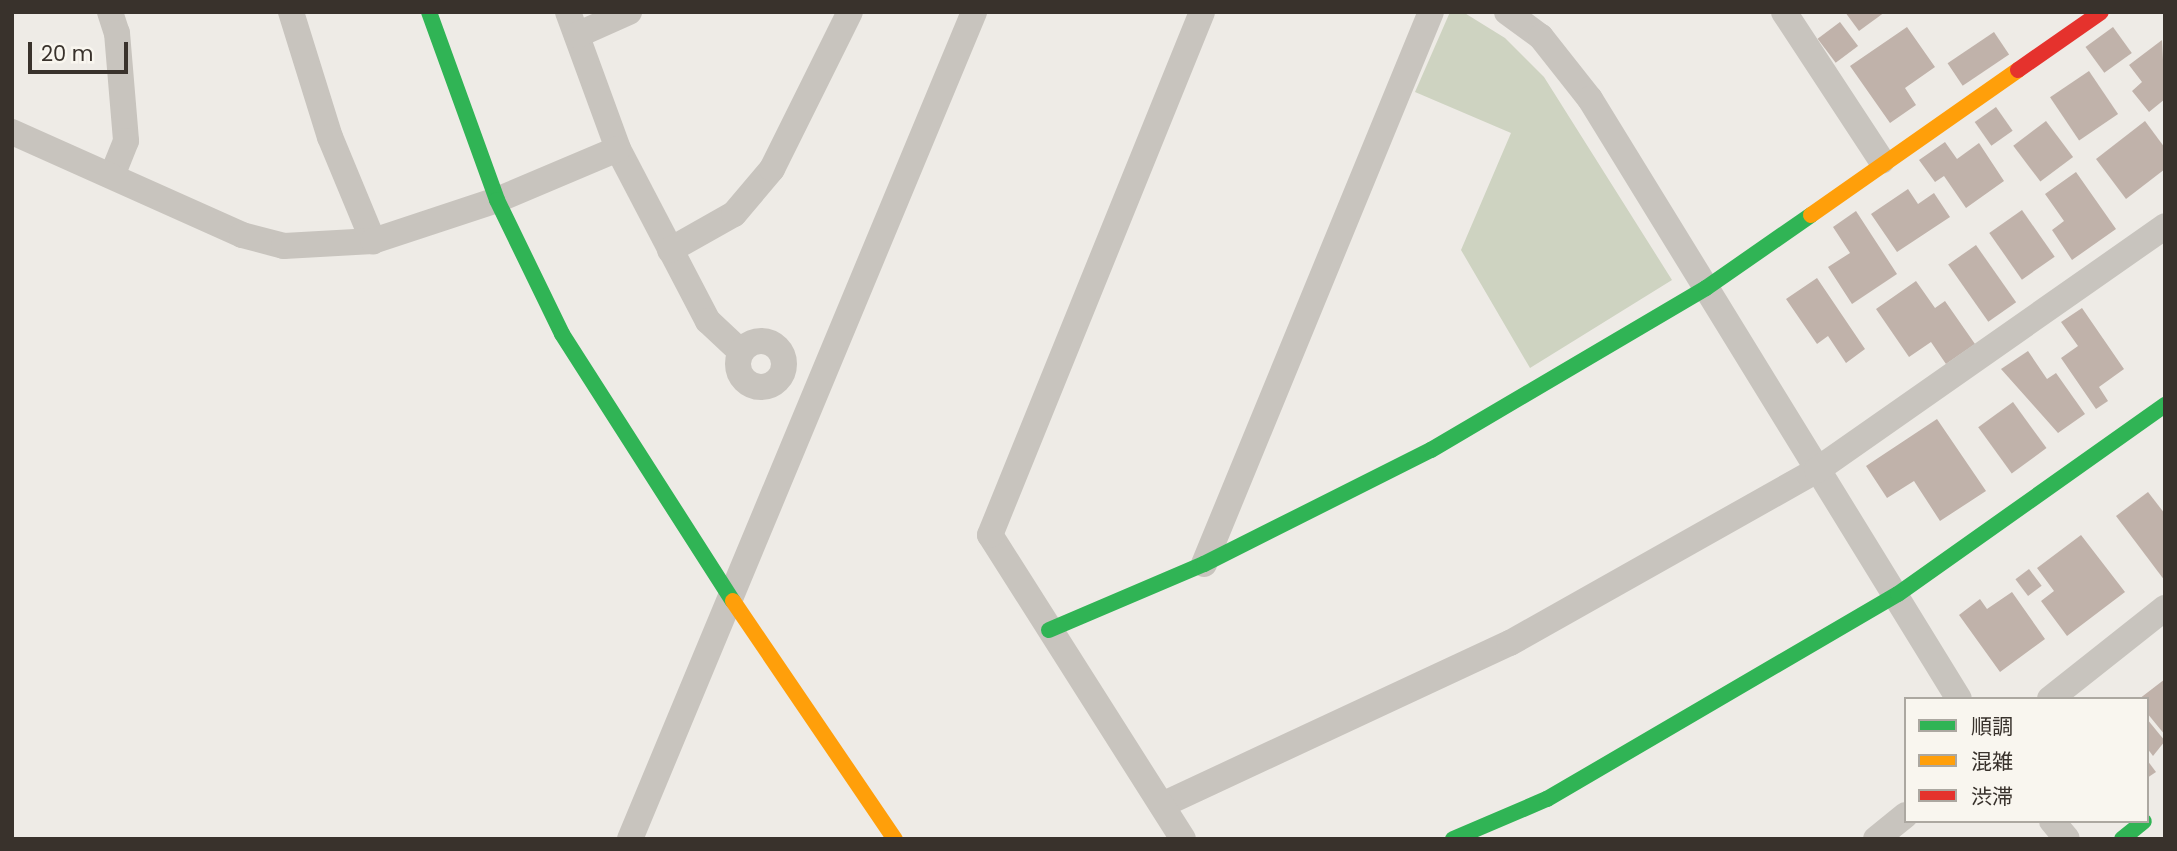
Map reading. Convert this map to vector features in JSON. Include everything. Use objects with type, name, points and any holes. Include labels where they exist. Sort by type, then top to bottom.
[{"type":"street","points":[[110,12],[126,141],[112,175]]},
{"type":"street","points":[[291,12],[330,136],[373,241]]},
{"type":"street","points":[[429,12],[497,201],[562,334],[730,597],[895,839]]},
{"type":"street","points":[[629,12],[573,23],[618,149],[708,321],[741,352]]},
{"type":"street","points":[[670,250],[734,214],[772,169],[850,12]]},
{"type":"street","points":[[630,839],[974,12]]},
{"type":"street","points":[[1183,839],[990,535],[1202,12]]},
{"type":"street","points":[[1204,564],[1431,12]]},
{"type":"street","points":[[1507,12],[1541,37],[1590,99],[1817,470],[1898,594],[1958,697]]},
{"type":"street","points":[[1784,12],[1882,161]]},
{"type":"street","points":[[1049,629],[1204,564],[1431,450],[1706,288],[1882,161],[2101,12]]},
{"type":"street","points":[[12,132],[242,235],[284,246],[373,241],[497,201],[618,149]]},
{"type":"street","points":[[1163,805],[1510,643],[1817,470],[2165,226]]},
{"type":"street","points":[[1453,839],[1547,799],[1898,594],[2165,405]]},
{"type":"street","points":[[2053,697],[2165,608]]},
{"type":"street","points":[[1876,839],[1904,817]]},
{"type":"street","points":[[2054,823],[2067,839]]},
{"type":"street","points":[[2122,839],[2142,823]]},
{"type":"green space","points":[[1450,12],[1463,12],[1505,38],[1544,77],[1672,280],[1530,368],[1461,250],[1511,133],[1415,92]]},
{"type":"building","points":[[1845,12],[1885,12],[1859,31]]},
{"type":"building","points":[[1840,22],[1858,46],[1836,63],[1818,39]]},
{"type":"building","points":[[1907,27],[1935,67],[1905,88],[1916,105],[1890,123],[1850,66]]},
{"type":"building","points":[[2113,27],[2132,53],[2104,73],[2085,47]]},
{"type":"building","points":[[1994,32],[2009,54],[1963,86],[1948,63]]},
{"type":"building","points":[[2162,40],[2165,99],[2149,112],[2132,91],[2142,82],[2129,65]]},
{"type":"building","points":[[2089,71],[2118,114],[2079,140],[2050,97]]},
{"type":"building","points":[[1996,107],[2013,131],[1991,146],[1975,122]]},
{"type":"building","points":[[2046,121],[2073,157],[2040,182],[2013,146]]},
{"type":"building","points":[[2145,121],[2165,148],[2165,169],[2126,199],[2096,159]]},
{"type":"building","points":[[1945,142],[1957,159],[1979,143],[2004,181],[1966,208],[1944,176],[1935,182],[1919,160]]},
{"type":"building","points":[[2076,172],[2116,229],[2072,260],[2052,230],[2064,221],[2045,194]]},
{"type":"building","points":[[1908,189],[1918,204],[1934,193],[1950,217],[1897,252],[1871,214]]},
{"type":"building","points":[[2022,210],[2055,257],[2022,280],[1989,233]]},
{"type":"building","points":[[1856,211],[1897,274],[1852,304],[1828,267],[1850,253],[1833,227]]},
{"type":"building","points":[[1976,245],[2016,302],[1988,322],[1948,265]]},
{"type":"building","points":[[1817,278],[1865,349],[1846,363],[1828,336],[1817,344],[1786,299]]},
{"type":"building","points":[[1916,281],[1935,308],[1945,301],[1975,344],[1946,364],[1931,342],[1909,357],[1876,309]]},
{"type":"building","points":[[2082,308],[2124,369],[2099,387],[2108,401],[2096,409],[2061,358],[2078,346],[2061,322]]},
{"type":"building","points":[[2028,351],[2047,379],[2056,373],[2085,414],[2058,433],[2001,369]]},
{"type":"building","points":[[2013,402],[2047,448],[2012,473],[1978,427]]},
{"type":"building","points":[[1937,419],[1986,491],[1940,521],[1914,481],[1887,498],[1866,466]]},
{"type":"building","points":[[2148,492],[2165,514],[2165,581],[2116,516]]},
{"type":"building","points":[[2081,535],[2125,592],[2067,636],[2041,601],[2054,591],[2037,568]]},
{"type":"building","points":[[2029,569],[2042,586],[2028,596],[2015,579]]},
{"type":"building","points":[[2012,592],[2045,639],[2000,672],[1959,615],[1980,599],[1987,609]]},
{"type":"building","points":[[2165,679],[2165,735],[2149,715],[2149,697],[2142,697]]},
{"type":"building","points":[[2149,721],[2165,741],[2153,756],[2149,751]]},
{"type":"building","points":[[2149,763],[2156,772],[2149,777]]},
{"type":"traffic: fast","points":[[429,12],[497,200],[562,334],[733,601]]},
{"type":"traffic: fast","points":[[1049,630],[1204,564],[1431,450],[1706,288],[1811,215]]},
{"type":"traffic: fast","points":[[1453,839],[1547,799],[1898,594],[2165,405]]},
{"type":"traffic: fast","points":[[2122,839],[2142,823]]},
{"type":"traffic: slow","points":[[1811,215],[2018,70]]},
{"type":"traffic: slow","points":[[733,601],[895,839]]},
{"type":"traffic: jam","points":[[2018,70],[2101,12]]}]
